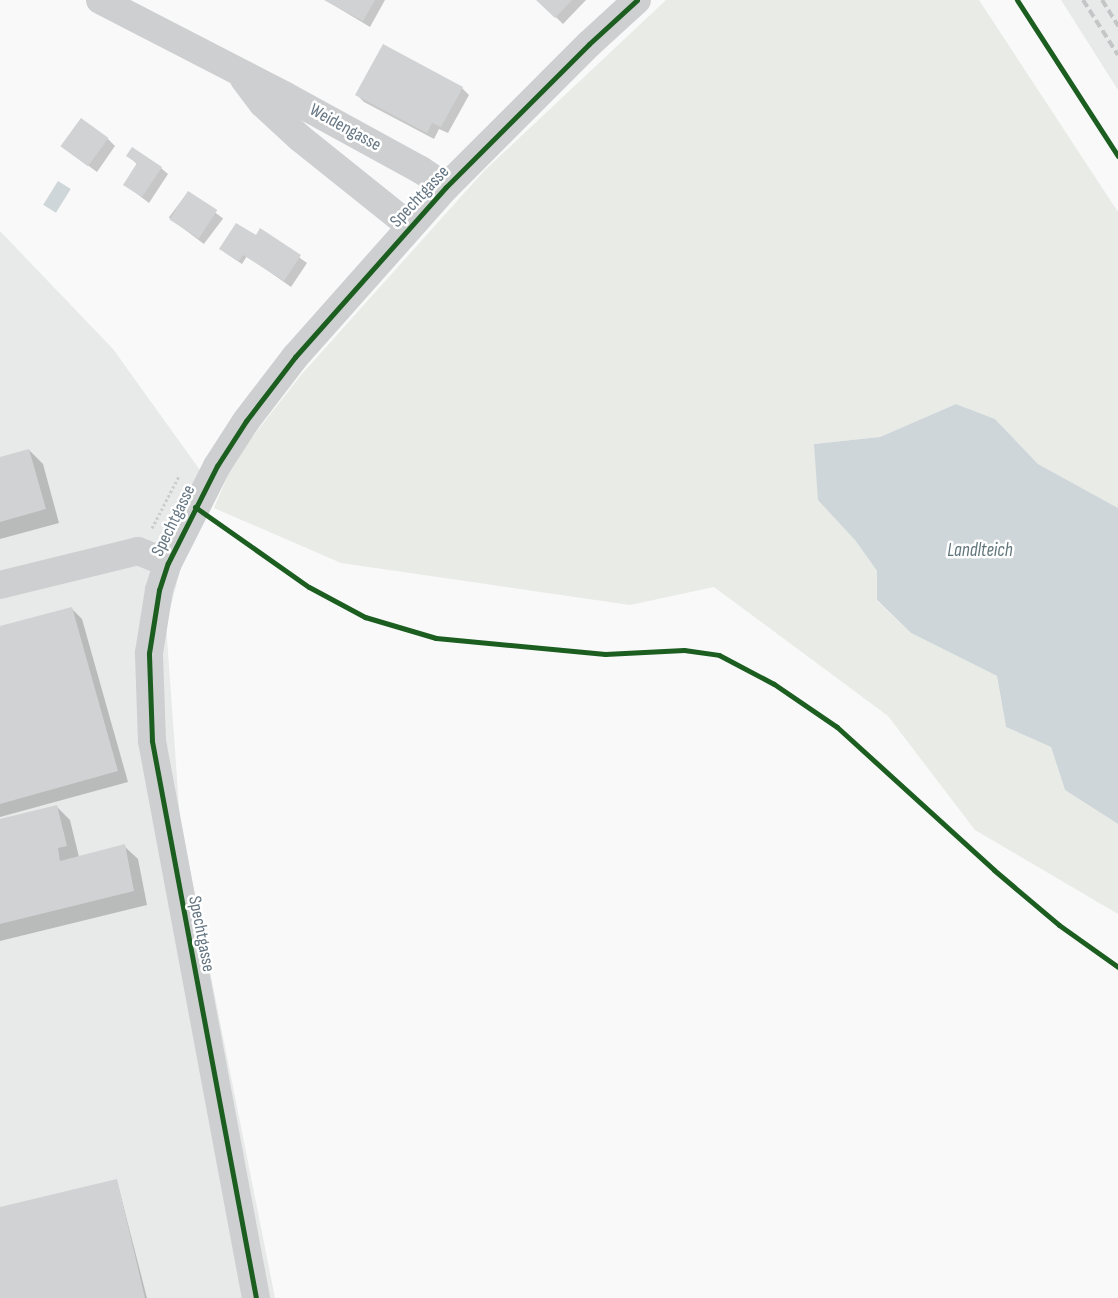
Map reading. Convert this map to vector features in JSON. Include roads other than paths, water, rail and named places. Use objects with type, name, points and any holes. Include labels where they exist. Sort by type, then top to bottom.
[{"type":"street","name":"Weidengasse","points":[[100,0],[412,165],[446,187]]},
{"type":"street","name":"Spechtgasse","points":[[256,1298],[152,741],[148,676],[150,633],[154,610],[156,558],[246,421],[296,357],[446,187],[637,0]]},
{"type":"street","name":"Weidengasse","points":[[240,74],[263,104],[282,121],[410,226]]},
{"type":"street","points":[[0,585],[138,551],[156,558]]},
{"type":"water","points":[[58,181],[71,189],[56,213],[43,205]]},
{"type":"water","name":"Landlteich","points":[[956,404],[995,419],[1038,464],[1118,508],[1118,824],[1065,790],[1051,747],[1006,727],[997,676],[911,633],[877,600],[877,571],[855,540],[818,500],[814,444],[880,437]]},
{"type":"railway","points":[[1083,0],[1118,55]]},
{"type":"railway","points":[[1102,0],[1118,26]]}]
